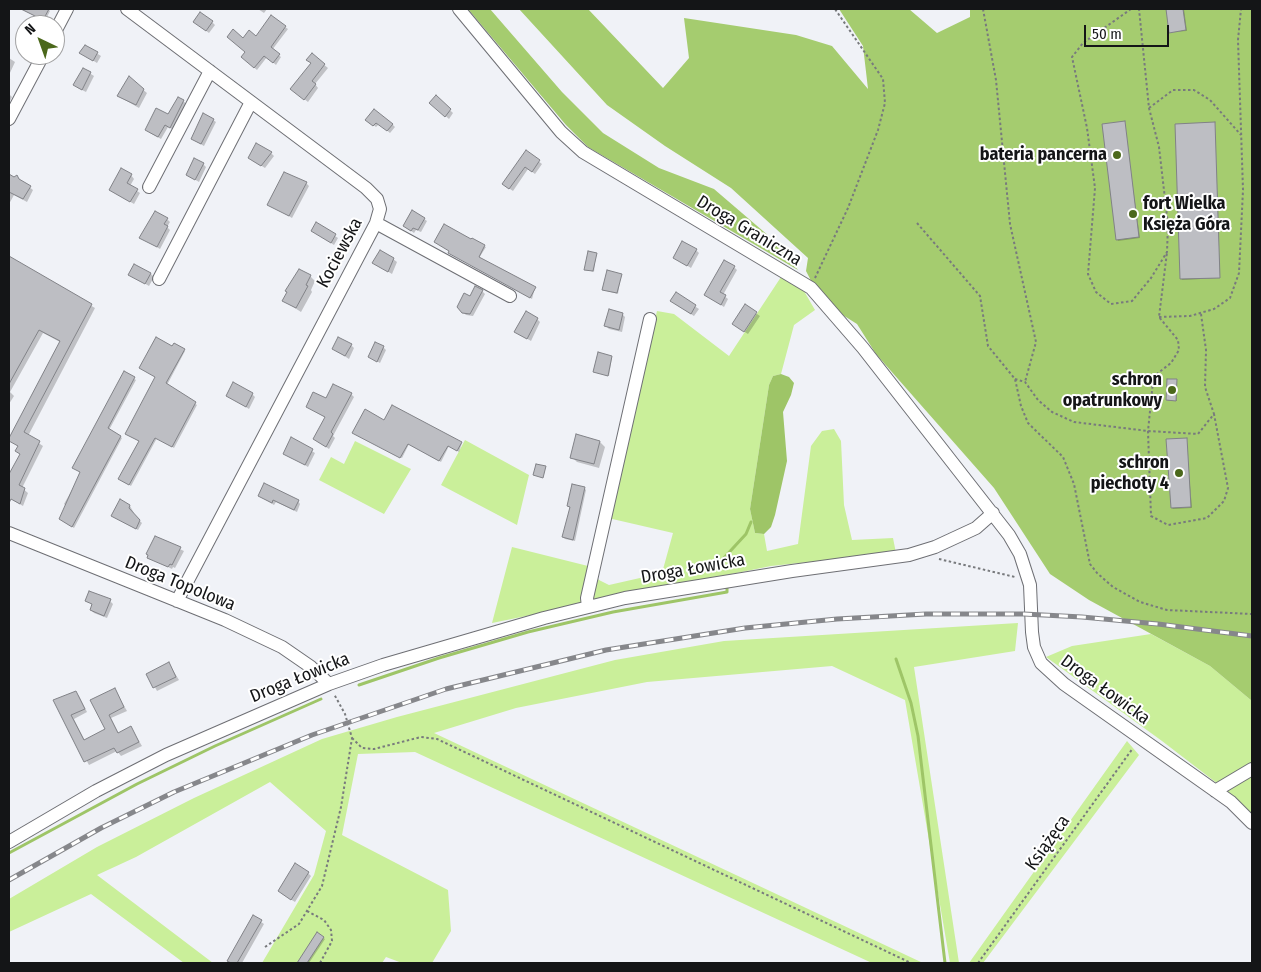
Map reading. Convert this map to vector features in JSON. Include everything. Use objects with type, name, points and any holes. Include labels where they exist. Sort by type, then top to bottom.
[{"type":"street","name":"Kociewska","points":[[127,9],[374,194],[380,203],[376,223],[177,601]]},
{"type":"street","name":"Droga Graniczna","points":[[459,9],[561,132],[583,152],[811,288],[863,348],[994,513]]},
{"type":"street","points":[[9,119],[38,65]]},
{"type":"street","points":[[149,187],[210,71]]},
{"type":"street","points":[[159,279],[251,102]]},
{"type":"street","points":[[376,223],[510,296]]},
{"type":"street","points":[[588,607],[587,598],[650,319]]},
{"type":"street","name":"Droga Łowicka","points":[[9,842],[96,791],[166,755],[329,684],[383,665],[625,598],[792,570],[909,555],[935,547],[976,528],[994,513],[1020,554],[1030,585],[1034,647],[1041,663],[1064,684],[1215,790],[1252,823]]},
{"type":"street","name":"Droga Topolowa","points":[[9,533],[224,620],[282,648],[310,667],[329,684]]},
{"type":"street","points":[[1215,790],[1252,769]]},
{"type":"path","points":[[811,288],[848,208],[878,130],[885,103],[883,79],[835,9]]},
{"type":"path","points":[[983,9],[996,80],[1010,224],[1036,342],[1025,382]]},
{"type":"path","points":[[1131,9],[1083,43],[1072,57],[1087,128],[1095,188],[1088,274],[1096,292],[1111,304],[1132,301],[1151,278],[1167,252]]},
{"type":"path","points":[[1139,9],[1149,108],[1159,147],[1168,225],[1167,252],[1159,317],[1178,340],[1179,350],[1171,363],[1158,373],[1153,381],[1148,431],[1151,516],[1168,525],[1194,522],[1208,518],[1224,501],[1228,488],[1214,414],[1205,387],[1206,350],[1201,313]]},
{"type":"path","points":[[1159,317],[1201,313],[1214,309],[1230,298],[1239,273],[1243,190],[1238,40],[1240,9]]},
{"type":"path","points":[[1149,108],[1174,90],[1194,90],[1210,100],[1241,135]]},
{"type":"path","points":[[917,223],[980,296],[988,346],[1015,379],[1021,406],[1028,423],[1063,457],[1074,484],[1090,564],[1097,573],[1113,587],[1140,602],[1167,610],[1252,614]]},
{"type":"path","points":[[1015,379],[1025,382],[1038,400],[1052,412],[1074,422],[1148,431],[1198,434],[1214,414]]},
{"type":"path","points":[[934,558],[1011,574],[1030,585]]},
{"type":"path","points":[[265,947],[299,924],[308,911],[322,886],[334,841],[348,772],[352,738],[345,714],[329,684]]},
{"type":"path","points":[[352,738],[362,748],[374,749],[421,737],[436,739],[911,963]]},
{"type":"path","name":"Książęca","points":[[978,963],[1141,738]]},
{"type":"path","points":[[308,911],[324,920],[331,930],[332,941],[320,963]]},
{"type":"shaded area","points":[[468,9],[490,9],[562,92],[603,133],[659,168],[714,189],[770,237],[798,270],[588,147],[566,125]]},
{"type":"shaded area","points":[[519,9],[588,9],[663,88],[689,58],[684,18],[796,35],[832,46],[868,89],[863,46],[839,9],[909,9],[937,33],[970,17],[970,9],[1252,9],[1252,701],[1210,666],[1089,600],[1050,574],[994,488],[876,354],[857,324],[822,302],[806,271],[808,258],[731,188],[665,146],[607,105]]},
{"type":"shaded area","points":[[781,277],[804,291],[815,310],[794,325],[781,374],[773,376],[769,385],[750,509],[755,533],[764,534],[767,551],[798,544],[811,446],[822,431],[834,429],[841,441],[844,505],[852,540],[893,538],[896,553],[771,566],[492,623],[512,547],[588,566],[599,580],[609,585],[662,573],[673,533],[608,518],[657,311],[674,314],[729,356]]},
{"type":"shaded area","points":[[781,374],[789,377],[794,383],[783,412],[787,461],[771,527],[764,534],[755,533],[750,509],[769,385],[773,376]]},
{"type":"shaded area","points":[[465,440],[529,475],[517,525],[441,485]]},
{"type":"shaded area","points":[[355,441],[411,469],[384,514],[319,480],[331,457],[344,464]]},
{"type":"shaded area","points":[[1018,623],[1015,651],[914,667],[959,963],[950,963],[905,700],[832,666],[647,682],[516,708],[434,733],[923,963],[872,963],[415,752],[358,754],[342,835],[448,890],[451,931],[432,963],[402,963],[386,957],[382,963],[262,963],[314,875],[326,831],[270,782],[136,857],[97,875],[213,963],[184,963],[91,894],[9,932],[9,899],[97,847],[194,798],[322,739],[397,717],[615,660],[724,641]]},
{"type":"shaded area","points":[[1151,634],[1210,666],[1252,701],[1252,816],[1231,794],[1162,741],[1046,657],[1072,646]]},
{"type":"shaded area","points":[[1127,741],[1139,755],[983,963],[969,963]]},
{"type":"building","points":[[21,9],[49,9],[46,15],[33,15]]},
{"type":"building","points":[[1166,9],[1183,9],[1186,30],[1169,33]]},
{"type":"building","points":[[200,12],[213,21],[206,31],[193,22]]},
{"type":"building","points":[[271,15],[286,26],[271,47],[280,54],[273,63],[264,56],[254,68],[241,57],[245,52],[227,37],[233,29],[243,38],[249,30],[256,36]]},
{"type":"building","points":[[85,45],[98,52],[93,61],[79,53]]},
{"type":"building","points":[[312,53],[325,64],[312,81],[316,84],[304,100],[290,89],[311,63],[306,60]]},
{"type":"building","points":[[83,68],[91,72],[82,90],[73,85]]},
{"type":"building","points":[[129,76],[144,89],[136,105],[117,96]]},
{"type":"building","points":[[436,95],[451,109],[445,117],[429,103]]},
{"type":"building","points":[[178,97],[184,100],[170,128],[165,125],[158,137],[145,130],[156,108],[168,114]]},
{"type":"building","points":[[374,109],[393,124],[387,131],[376,123],[373,126],[365,120]]},
{"type":"building","points":[[203,113],[214,119],[201,144],[191,139]]},
{"type":"building","name":"bateria pancerna","points":[[1125,121],[1139,237],[1116,240],[1102,124]]},
{"type":"building","points":[[1215,122],[1220,278],[1180,279],[1175,124]]},
{"type":"building","points":[[256,143],[272,152],[261,166],[248,158]]},
{"type":"building","points":[[526,150],[540,160],[532,172],[525,167],[509,189],[502,184]]},
{"type":"building","points":[[194,158],[204,163],[195,180],[186,175]]},
{"type":"building","points":[[121,168],[132,174],[127,183],[138,189],[130,202],[109,190]]},
{"type":"building","points":[[284,172],[307,182],[289,216],[267,205]]},
{"type":"building","points":[[9,174],[14,177],[17,175],[19,179],[31,186],[23,199],[9,192]]},
{"type":"building","points":[[412,210],[425,218],[418,230],[413,228],[411,231],[403,226]]},
{"type":"building","points":[[155,211],[168,218],[164,224],[168,226],[157,247],[139,238]]},
{"type":"building","points":[[316,222],[336,234],[331,243],[311,231]]},
{"type":"building","points":[[444,224],[485,245],[479,257],[536,287],[530,298],[448,253],[449,251],[434,242]]},
{"type":"building","points":[[682,241],[697,249],[687,266],[673,258]]},
{"type":"building","points":[[380,250],[394,258],[388,272],[372,263]]},
{"type":"building","points":[[588,251],[597,253],[593,271],[584,270]]},
{"type":"building","points":[[9,256],[92,304],[24,432],[40,441],[19,485],[25,488],[20,504],[11,499],[9,503],[9,474],[20,454],[15,451],[18,446],[9,441],[9,438],[60,341],[39,330],[9,384]]},
{"type":"building","points":[[724,260],[735,266],[720,292],[726,295],[721,305],[704,295]]},
{"type":"building","points":[[134,264],[151,273],[145,284],[128,275]]},
{"type":"building","points":[[299,269],[311,275],[306,285],[308,286],[296,308],[282,301],[287,292],[285,291]]},
{"type":"building","points":[[607,270],[622,274],[617,293],[602,290]]},
{"type":"building","points":[[475,286],[483,290],[470,314],[462,313],[457,307],[464,293],[470,296]]},
{"type":"building","points":[[676,292],[696,305],[691,314],[670,301]]},
{"type":"building","points":[[745,304],[757,312],[744,332],[732,324]]},
{"type":"building","points":[[609,309],[623,313],[619,330],[604,326]]},
{"type":"building","points":[[526,311],[538,318],[527,339],[514,332]]},
{"type":"building","points":[[156,337],[172,346],[174,343],[185,349],[166,383],[196,402],[172,447],[155,438],[129,485],[118,479],[139,441],[125,434],[155,377],[139,368]]},
{"type":"building","points":[[338,337],[352,344],[345,356],[332,349]]},
{"type":"building","points":[[375,342],[384,346],[377,362],[368,357]]},
{"type":"building","points":[[598,352],[612,356],[608,376],[593,372]]},
{"type":"building","points":[[124,371],[135,377],[108,428],[121,436],[72,527],[59,519],[80,472],[72,468]]},
{"type":"building","name":"schron opatrunkowy","points":[[1167,379],[1177,379],[1176,401],[1166,400]]},
{"type":"building","points":[[233,382],[253,393],[246,407],[226,396]]},
{"type":"building","points":[[333,384],[352,393],[331,432],[333,434],[326,447],[313,439],[325,417],[306,407],[313,392],[326,398]]},
{"type":"building","points":[[392,405],[462,442],[457,451],[448,446],[439,461],[408,444],[400,458],[352,433],[365,409],[384,420]]},
{"type":"building","points":[[576,434],[600,441],[594,464],[570,458]]},
{"type":"building","points":[[291,437],[313,449],[305,465],[283,454]]},
{"type":"building","name":"schron piechoty 4","points":[[1187,438],[1191,507],[1171,508],[1166,439]]},
{"type":"building","points":[[536,464],[546,466],[543,478],[533,475]]},
{"type":"building","points":[[264,483],[299,500],[294,510],[273,500],[272,503],[258,496]]},
{"type":"building","points":[[572,484],[585,487],[573,540],[562,537],[570,507],[567,506]]},
{"type":"building","points":[[120,499],[130,505],[129,508],[140,520],[136,529],[111,516]]},
{"type":"building","points":[[155,536],[181,547],[172,565],[170,564],[168,567],[147,558],[148,555],[146,554]]},
{"type":"building","points":[[89,591],[111,599],[104,616],[90,610],[92,604],[85,601]]},
{"type":"building","points":[[169,662],[176,677],[153,688],[146,674]]},
{"type":"building","points":[[115,688],[124,707],[109,715],[118,733],[131,726],[139,742],[117,753],[114,748],[84,762],[53,700],[76,691],[85,709],[71,715],[84,740],[105,729],[90,700]]},
{"type":"building","points":[[295,863],[309,872],[291,900],[278,891]]},
{"type":"building","points":[[253,915],[262,920],[237,963],[227,961]]},
{"type":"building","points":[[317,932],[324,937],[307,963],[297,963]]},
{"type":"waterway","points":[[724,569],[722,560],[746,534],[751,522]]},
{"type":"waterway","points":[[359,685],[439,658],[528,632],[613,612],[727,592],[727,585]]},
{"type":"waterway","points":[[896,659],[911,703],[918,736],[945,963]]},
{"type":"waterway","points":[[9,853],[137,784],[215,746],[321,699]]},
{"type":"railway","points":[[9,880],[101,828],[174,792],[312,735],[446,689],[606,650],[745,628],[837,619],[926,614],[1024,614],[1082,617],[1252,636]]},
{"type":"place","name":"bateria pancerna","points":[[1117,155]]},
{"type":"place","name":"fort Wielka Księża Góra","points":[[1133,214]]},
{"type":"place","name":"schron opatrunkowy","points":[[1172,390]]},
{"type":"place","name":"schron piechoty 4","points":[[1179,473]]}]
